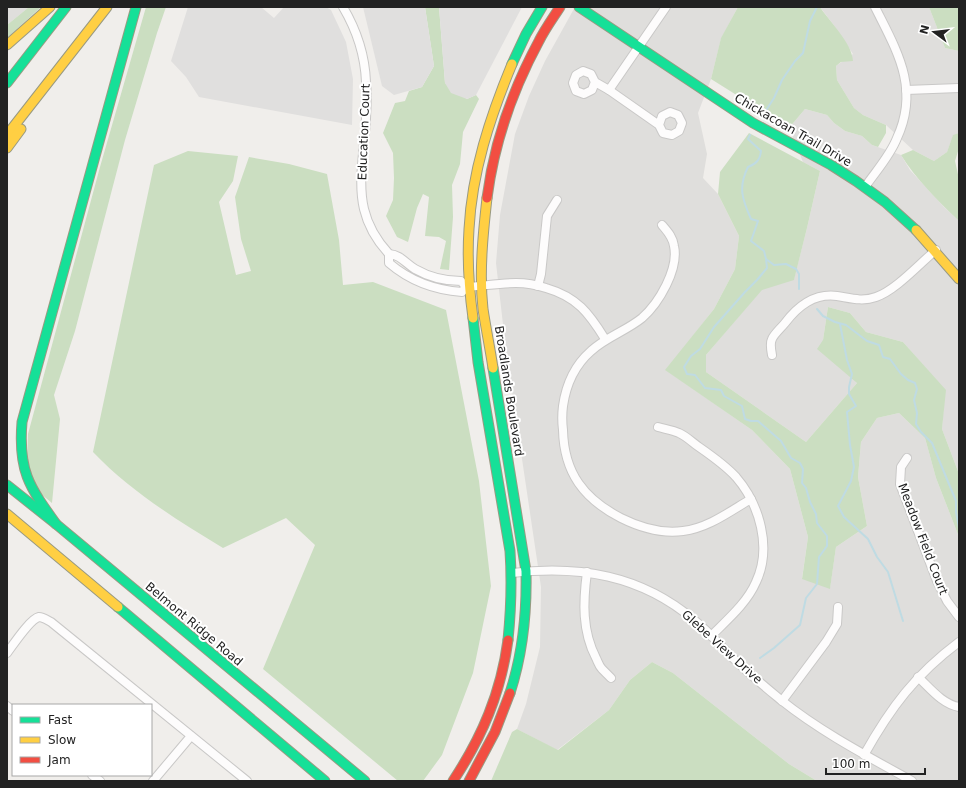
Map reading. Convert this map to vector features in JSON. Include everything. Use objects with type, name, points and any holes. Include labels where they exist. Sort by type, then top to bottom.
[{"type":"main road","points":[[7,45],[50,7]]},
{"type":"main road","points":[[7,83],[66,7]]},
{"type":"main road","points":[[7,135],[47,86],[107,7]]},
{"type":"main road","points":[[56,524],[32,491],[25,474],[20,450],[22,422],[136,7]]},
{"type":"main road","name":"Broadlands Boulevard","points":[[453,781],[474,749],[482,732],[497,690],[508,646],[511,623],[512,573],[508,536],[482,384],[468,287],[469,235],[474,188],[482,151],[506,76],[518,49],[542,7]]},
{"type":"main road","name":"Broadlands Boulevard","points":[[469,781],[496,734],[511,696],[518,669],[525,621],[526,572],[486,326],[482,286],[481,273],[485,206],[503,127],[520,82],[540,40],[560,7]]},
{"type":"main road","name":"Chickacoan Trail Drive","points":[[579,7],[753,123],[834,167],[865,187],[894,209],[914,227],[936,250],[959,279]]},
{"type":"main road","points":[[7,148],[34,112],[47,86]]},
{"type":"main road","name":"Belmont Ridge Road","points":[[7,485],[365,781]]},
{"type":"main road","points":[[7,514],[325,781]]},
{"type":"street","name":"Education Court","points":[[343,7],[358,39],[366,80],[366,110],[361,193],[364,209],[372,231],[379,243],[389,254],[389,263],[399,272],[438,289],[462,292],[468,287]]},
{"type":"street","points":[[609,90],[666,7]]},
{"type":"street","points":[[865,187],[891,150],[897,138],[905,113],[906,90],[902,66],[898,53],[875,7]]},
{"type":"street","points":[[595,82],[659,125]]},
{"type":"street","points":[[906,90],[959,88]]},
{"type":"street","points":[[538,286],[541,274],[547,216],[557,200]]},
{"type":"street","points":[[662,225],[670,235],[674,246],[673,265],[665,289],[655,304],[642,318],[605,340],[590,351],[578,365],[569,382],[563,404],[563,438],[566,457],[573,474],[591,499],[608,511],[638,526],[662,532],[682,531],[702,526],[751,499]]},
{"type":"street","points":[[772,355],[771,340],[801,305],[818,297],[827,296],[836,296],[856,300],[875,297],[892,288],[936,250]]},
{"type":"street","points":[[468,287],[515,283],[538,286],[556,291],[576,302],[592,318],[605,340]]},
{"type":"street","points":[[658,427],[678,432],[718,460],[737,478],[751,499],[760,524],[764,548],[756,582],[744,602],[712,636]]},
{"type":"street","name":"Meadow Field Court","points":[[907,458],[901,467],[900,484],[937,581],[947,601],[959,617]]},
{"type":"street","name":"Glebe View Drive","points":[[512,573],[563,570],[587,572],[612,577],[649,591],[681,610],[712,636],[750,673],[782,701],[827,733],[912,781]]},
{"type":"street","points":[[587,572],[584,597],[587,635],[592,650],[601,668],[611,678]]},
{"type":"street","points":[[782,701],[826,642],[837,624],[838,608]]},
{"type":"street","points":[[7,653],[32,620],[39,617],[45,619],[51,622],[152,704]]},
{"type":"street","points":[[864,755],[892,707],[918,677],[959,642]]},
{"type":"street","points":[[918,677],[943,701],[950,705],[959,707]]},
{"type":"street","points":[[152,704],[247,781]]},
{"type":"street","points":[[154,781],[191,736]]},
{"type":"shaded area","points":[[7,7],[29,7],[7,25]]},
{"type":"shaded area","points":[[188,7],[261,7],[274,18],[284,7],[326,7],[331,10],[346,42],[353,79],[352,125],[199,97],[186,77],[171,61]]},
{"type":"shaded area","points":[[363,7],[425,7],[434,66],[422,87],[394,95],[382,86]]},
{"type":"shaded area","points":[[439,7],[522,7],[476,95],[467,99],[451,93],[445,83]]},
{"type":"shaded area","points":[[575,7],[738,7],[721,39],[711,79],[698,113],[707,154],[703,178],[718,194],[739,236],[735,269],[714,309],[666,370],[752,430],[790,469],[808,537],[802,578],[830,588],[836,547],[867,526],[858,477],[861,442],[877,418],[899,413],[925,438],[936,478],[959,537],[959,781],[817,781],[789,764],[673,673],[652,662],[630,680],[609,710],[557,750],[517,729],[526,704],[540,647],[541,587],[506,351],[496,263],[500,215],[515,134],[529,96],[545,61]]},
{"type":"shaded area","points":[[820,7],[929,7],[945,48],[959,51],[959,133],[953,136],[947,152],[934,161],[913,150],[886,125],[863,115],[854,108],[837,80],[836,66],[853,54]]},
{"type":"shaded area","points":[[805,109],[827,115],[834,123],[845,131],[862,136],[872,145],[901,155],[910,170],[959,221],[959,474],[942,429],[945,390],[903,342],[866,332],[850,313],[828,307],[823,340],[857,383],[806,442],[706,372],[706,355],[762,289],[794,279],[820,171],[803,162],[789,128]]},
{"type":"green space","points":[[29,7],[41,7],[7,38],[7,25]]},
{"type":"green space","points":[[146,7],[166,7],[125,140],[75,331],[54,395],[60,419],[52,503],[35,489],[27,465],[28,434],[100,167]]},
{"type":"green space","points":[[425,7],[439,7],[445,83],[467,99],[476,95],[479,99],[463,132],[460,164],[452,185],[453,217],[449,270],[440,269],[446,241],[439,237],[425,236],[429,197],[423,194],[417,208],[408,242],[397,237],[386,216],[393,200],[394,178],[393,153],[383,133],[395,103],[405,101],[409,91],[422,87],[434,66]]},
{"type":"green space","points":[[738,7],[820,7],[845,40],[852,54],[853,61],[841,62],[836,66],[837,80],[854,108],[863,115],[886,125],[886,133],[878,147],[872,145],[862,136],[845,131],[834,123],[827,115],[805,109],[789,128],[711,79],[721,38]]},
{"type":"green space","points":[[929,7],[959,7],[959,51],[945,48]]},
{"type":"green space","points":[[749,133],[820,171],[794,280],[762,290],[706,355],[706,372],[806,442],[857,383],[817,349],[823,340],[828,307],[850,313],[866,332],[903,342],[946,390],[942,429],[959,474],[959,537],[936,478],[925,438],[899,413],[877,418],[861,442],[858,477],[867,526],[836,547],[830,589],[802,579],[808,537],[790,469],[752,430],[665,370],[714,309],[735,269],[739,236],[718,194],[720,172]]},
{"type":"green space","points":[[959,133],[959,148],[955,161],[959,179],[959,221],[920,181],[901,155],[913,150],[934,161],[947,152],[953,135]]},
{"type":"green space","points":[[188,151],[238,156],[233,181],[219,202],[236,275],[251,271],[241,239],[235,197],[249,157],[289,164],[327,174],[339,240],[343,285],[373,282],[446,310],[479,481],[491,586],[473,673],[442,755],[423,781],[398,781],[263,669],[315,545],[286,518],[223,548],[171,516],[138,492],[122,480],[93,452],[154,165]]},
{"type":"green space","points":[[652,662],[673,673],[789,764],[817,781],[491,781],[512,732],[517,729],[558,750],[609,710],[630,680]]},
{"type":"waterway","points":[[763,115],[774,98],[782,80],[795,61],[803,53],[810,21],[817,7]]},
{"type":"waterway","points":[[750,135],[748,139],[761,151],[760,157],[757,161],[748,167],[742,187],[743,199],[751,219],[758,221],[751,241],[764,251],[766,259],[774,265],[786,264],[796,269],[799,274],[799,289]]},
{"type":"waterway","points":[[760,658],[800,625],[806,598],[817,584],[819,557],[827,546],[827,536],[817,523],[816,514],[810,502],[806,488],[802,483],[803,469],[800,463],[791,458],[781,441],[758,421],[745,419],[742,406],[724,396],[721,390],[705,388],[695,375],[687,374],[684,367],[691,356],[700,349],[714,327],[767,268],[766,259]]},
{"type":"waterway","points":[[817,309],[823,316],[835,322],[846,325],[867,341],[879,345],[883,357],[890,359],[901,374],[908,380],[915,383],[917,389],[914,400],[917,413],[916,424],[921,432],[932,443],[956,501],[956,512],[959,528]]},
{"type":"waterway","points":[[840,324],[847,360],[852,374],[849,394],[856,406],[847,412],[854,467],[851,481],[838,506],[844,517],[868,539],[877,557],[888,572],[903,621]]},
{"type":"traffic: fast","points":[[7,83],[66,7]]},
{"type":"traffic: fast","points":[[56,524],[32,488],[27,477],[22,453],[22,422],[136,7]]},
{"type":"traffic: fast","points":[[512,64],[526,34],[542,7]]},
{"type":"traffic: fast","points":[[579,7],[753,123],[831,165],[856,181],[885,202],[916,230]]},
{"type":"traffic: fast","points":[[473,318],[478,362],[510,551],[511,596],[508,640]]},
{"type":"traffic: fast","points":[[493,368],[526,571],[525,618],[521,648],[510,693]]},
{"type":"traffic: fast","points":[[7,485],[365,781]]},
{"type":"traffic: fast","points":[[118,607],[325,781]]},
{"type":"traffic: slow","points":[[7,45],[50,7]]},
{"type":"traffic: slow","points":[[7,135],[107,7]]},
{"type":"traffic: slow","points":[[473,318],[469,285],[468,251],[474,187],[483,145],[496,104],[512,64]]},
{"type":"traffic: slow","points":[[7,148],[21,129]]},
{"type":"traffic: slow","points":[[487,198],[481,282],[483,309],[493,368]]},
{"type":"traffic: slow","points":[[916,230],[959,279]]},
{"type":"traffic: slow","points":[[7,514],[118,607]]},
{"type":"traffic: jam","points":[[487,198],[494,157],[513,98],[539,41],[560,7]]},
{"type":"traffic: jam","points":[[453,781],[473,748],[489,714],[501,678],[508,640]]},
{"type":"traffic: jam","points":[[469,781],[495,732],[510,693]]}]
